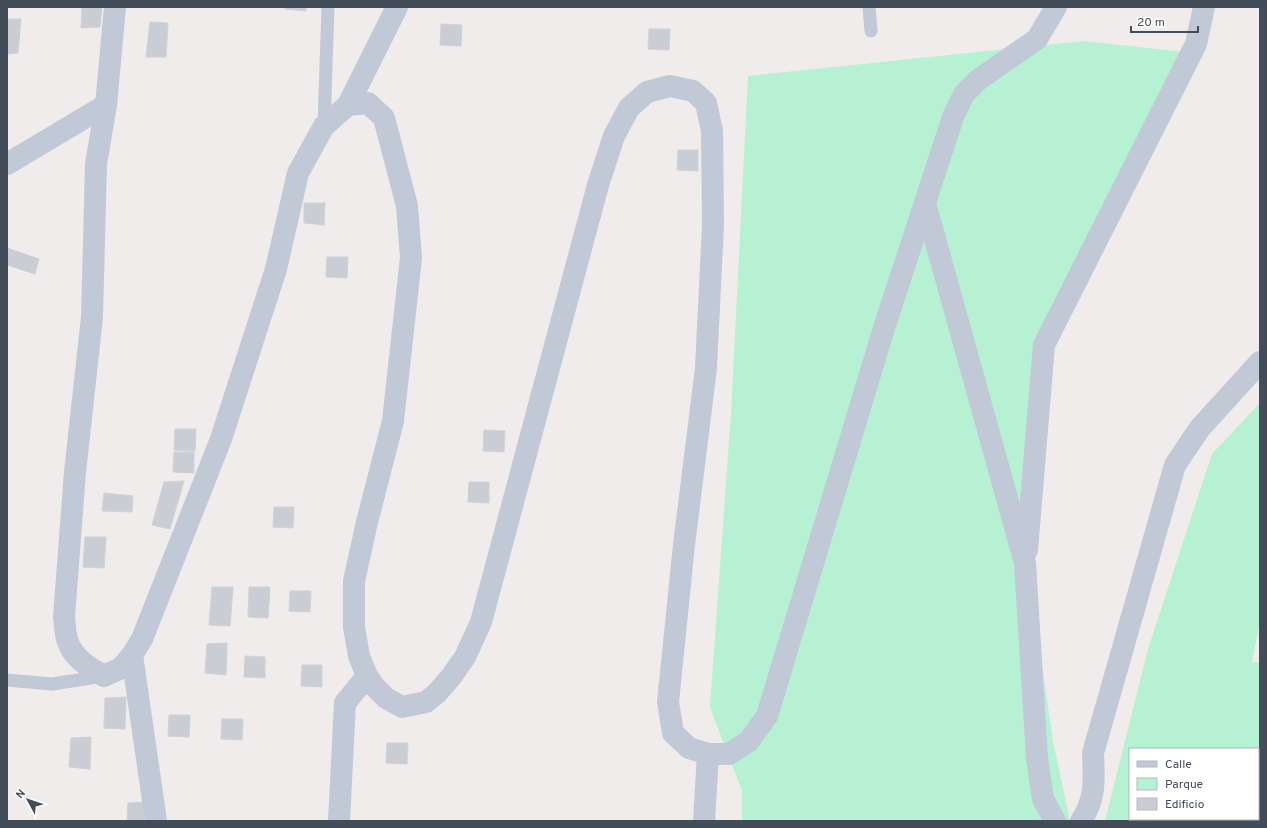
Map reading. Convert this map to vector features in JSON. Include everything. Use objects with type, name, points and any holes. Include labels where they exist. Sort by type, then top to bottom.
[{"type":"street","points":[[114,7],[106,105],[96,164],[92,317],[75,472],[64,617],[67,640],[75,655],[87,666],[104,676],[121,668],[132,655],[142,639],[221,439],[276,268],[298,173],[324,126],[348,106],[397,7]]},
{"type":"street","points":[[348,106],[368,103],[384,118],[408,206],[411,258],[393,421],[367,522],[354,581],[354,628],[359,656],[367,676],[374,686],[386,698],[402,707],[426,702],[437,693],[451,677],[465,657],[481,622],[598,185],[614,136],[629,108],[647,92],[670,86],[693,91],[706,103],[712,131],[713,226],[706,368],[668,702],[673,733],[689,748],[708,754],[729,754],[749,741],[767,716],[884,328],[953,117],[964,94],[978,80],[1037,39],[1056,7]]},
{"type":"street","points":[[1055,821],[1043,799],[1037,758],[1025,563],[1044,345],[1196,44],[1204,7]]},
{"type":"street","points":[[7,164],[106,105]]},
{"type":"street","points":[[925,203],[1025,563]]},
{"type":"street","points":[[1082,821],[1088,812],[1094,787],[1094,753],[1175,465],[1200,428],[1260,362]]},
{"type":"street","points":[[132,655],[156,821]]},
{"type":"street","points":[[339,821],[345,703],[367,676]]},
{"type":"street","points":[[704,821],[708,754]]},
{"type":"lane","points":[[324,126],[328,7]]},
{"type":"lane","points":[[869,7],[871,31]]},
{"type":"lane","points":[[7,680],[52,684],[104,676]]},
{"type":"green space","points":[[1083,41],[1194,53],[1044,328],[1024,545],[1053,741],[1070,821],[742,821],[742,791],[710,707],[731,414],[748,76]]},
{"type":"green space","points":[[1260,403],[1260,621],[1252,662],[1260,663],[1260,821],[1105,821],[1148,649],[1212,454]]},
{"type":"building","points":[[82,7],[102,7],[100,27],[81,28]]},
{"type":"building","points":[[285,7],[306,7],[306,11],[285,9]]},
{"type":"building","points":[[7,19],[21,19],[18,53],[7,54]]},
{"type":"building","points":[[150,22],[168,23],[166,57],[146,57]]},
{"type":"building","points":[[441,24],[462,25],[461,46],[440,45]]},
{"type":"building","points":[[649,29],[670,29],[669,50],[648,49]]},
{"type":"building","points":[[678,150],[698,150],[698,171],[677,170]]},
{"type":"building","points":[[304,203],[325,203],[324,225],[304,223]]},
{"type":"building","points":[[7,248],[39,259],[35,274],[7,265]]},
{"type":"building","points":[[327,257],[348,257],[347,278],[326,277]]},
{"type":"building","points":[[175,429],[196,429],[195,451],[174,450]]},
{"type":"building","points":[[484,430],[505,431],[504,452],[483,451]]},
{"type":"building","points":[[174,452],[194,452],[194,473],[173,472]]},
{"type":"building","points":[[184,481],[170,529],[152,525],[164,482]]},
{"type":"building","points":[[469,482],[489,482],[489,503],[468,502]]},
{"type":"building","points":[[104,493],[133,496],[132,512],[102,511]]},
{"type":"building","points":[[274,507],[294,507],[293,528],[273,527]]},
{"type":"building","points":[[85,537],[106,537],[104,568],[83,567]]},
{"type":"building","points":[[212,587],[233,587],[230,626],[209,625]]},
{"type":"building","points":[[249,587],[270,587],[268,618],[248,617]]},
{"type":"building","points":[[290,591],[311,591],[310,612],[289,611]]},
{"type":"building","points":[[227,643],[226,675],[205,673],[207,644]]},
{"type":"building","points":[[245,656],[265,657],[265,678],[244,677]]},
{"type":"building","points":[[302,665],[322,665],[322,687],[301,686]]},
{"type":"building","points":[[126,697],[125,729],[104,728],[105,698]]},
{"type":"building","points":[[169,715],[190,715],[189,737],[168,736]]},
{"type":"building","points":[[222,719],[243,719],[242,740],[221,739]]},
{"type":"building","points":[[91,737],[90,769],[69,767],[71,738]]},
{"type":"building","points":[[387,743],[408,743],[407,764],[386,763]]},
{"type":"building","points":[[145,802],[144,821],[127,821],[128,803]]}]
